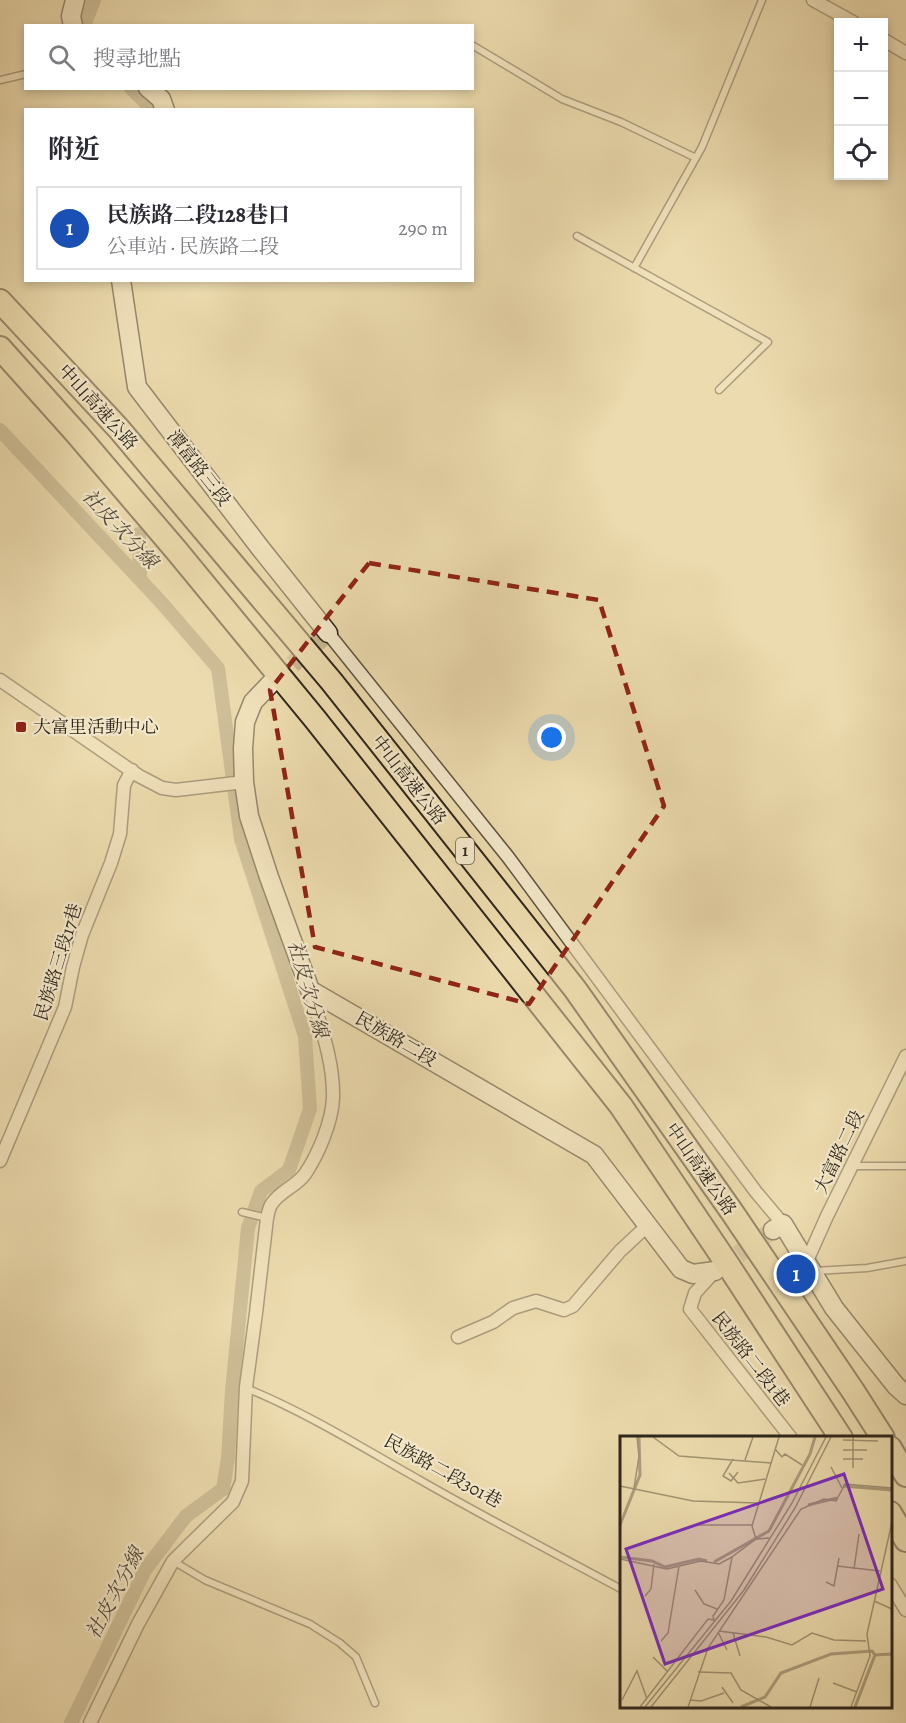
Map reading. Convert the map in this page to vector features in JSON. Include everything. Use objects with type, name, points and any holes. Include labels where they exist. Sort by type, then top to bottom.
[{"type":"highway","name":"中山高速公路","points":[[0,301],[119,429],[332,682],[575,989],[732,1212],[882,1436]]},
{"type":"highway","name":"中山高速公路","points":[[0,348],[92,452],[315,719],[621,1106],[840,1436]]},
{"type":"highway","points":[[891,1451],[906,1475]]},
{"type":"highway","points":[[891,1515],[906,1540]]},
{"type":"street","points":[[73,24],[71,16],[75,0]]},
{"type":"street","points":[[813,0],[846,18]]},
{"type":"street","points":[[888,42],[906,53]]},
{"type":"street","points":[[150,90],[160,99],[164,108]]},
{"type":"street","name":"潭富路三段","points":[[121,282],[137,387],[328,633]]},
{"type":"street","points":[[328,633],[508,857],[756,1192],[834,1308],[896,1386],[906,1395]]},
{"type":"street","points":[[0,680],[162,788],[176,790],[242,782]]},
{"type":"street","points":[[90,1723],[138,1624],[174,1561],[233,1502],[242,1481],[246,1387],[256,1313],[264,1217],[271,1204],[300,1181],[314,1161],[325,1133],[333,1099],[330,1062],[310,990],[249,816],[242,782],[245,722],[253,702],[272,682]]},
{"type":"street","name":"民族路三段17巷","points":[[0,1161],[65,1007],[82,935],[120,834],[124,785],[132,770]]},
{"type":"street","name":"民族路二段","points":[[310,990],[594,1155],[681,1269]]},
{"type":"street","name":"大富路二段","points":[[809,1268],[852,1166],[906,1056]]},
{"type":"street","points":[[458,1337],[493,1322],[513,1308],[536,1301],[564,1310],[573,1306],[620,1251],[647,1226]]},
{"type":"street","points":[[681,1269],[693,1274],[715,1271]]},
{"type":"street","points":[[681,1269],[695,1293],[715,1271]]},
{"type":"street","name":"民族路二段1巷","points":[[695,1293],[690,1309],[789,1436]]},
{"type":"street","points":[[891,1586],[906,1610]]},
{"type":"lane","points":[[634,268],[702,147],[762,0]]},
{"type":"lane","points":[[474,46],[562,99],[621,122],[696,158]]},
{"type":"lane","points":[[0,80],[24,74]]},
{"type":"lane","points":[[577,236],[768,342],[719,390]]},
{"type":"lane","points":[[852,1166],[906,1166]]},
{"type":"lane","points":[[243,1212],[264,1217]]},
{"type":"lane","points":[[809,1268],[867,1268],[906,1261]]},
{"type":"lane","name":"民族路二段301巷","points":[[246,1387],[348,1438],[421,1481],[620,1588]]},
{"type":"lane","points":[[174,1561],[205,1580],[310,1624],[340,1643],[356,1657],[375,1703]]},
{"type":"highlighted area","points":[[369,563],[599,600],[664,806],[529,1004],[315,947],[270,690]]},
{"type":"waterway","points":[[85,24],[94,0]]},
{"type":"waterway","points":[[133,90],[151,108]]},
{"type":"waterway","name":"社皮次分線","points":[[0,430],[160,601],[218,668],[241,839],[305,1036],[310,1109],[289,1170],[261,1191],[248,1228],[232,1391],[228,1458],[223,1489],[186,1516],[145,1570],[71,1723]]},
{"type":"waterway","points":[[139,534],[140,579]]},
{"type":"tunnel","points":[[272,682],[328,633]]},
{"type":"tunnel","points":[[716,1270],[773,1230]]},
{"type":"place","name":"大富里活動中心","points":[[21,727]]},
{"type":"place","name":"民族路二段128巷口","points":[[796,1274]]}]
